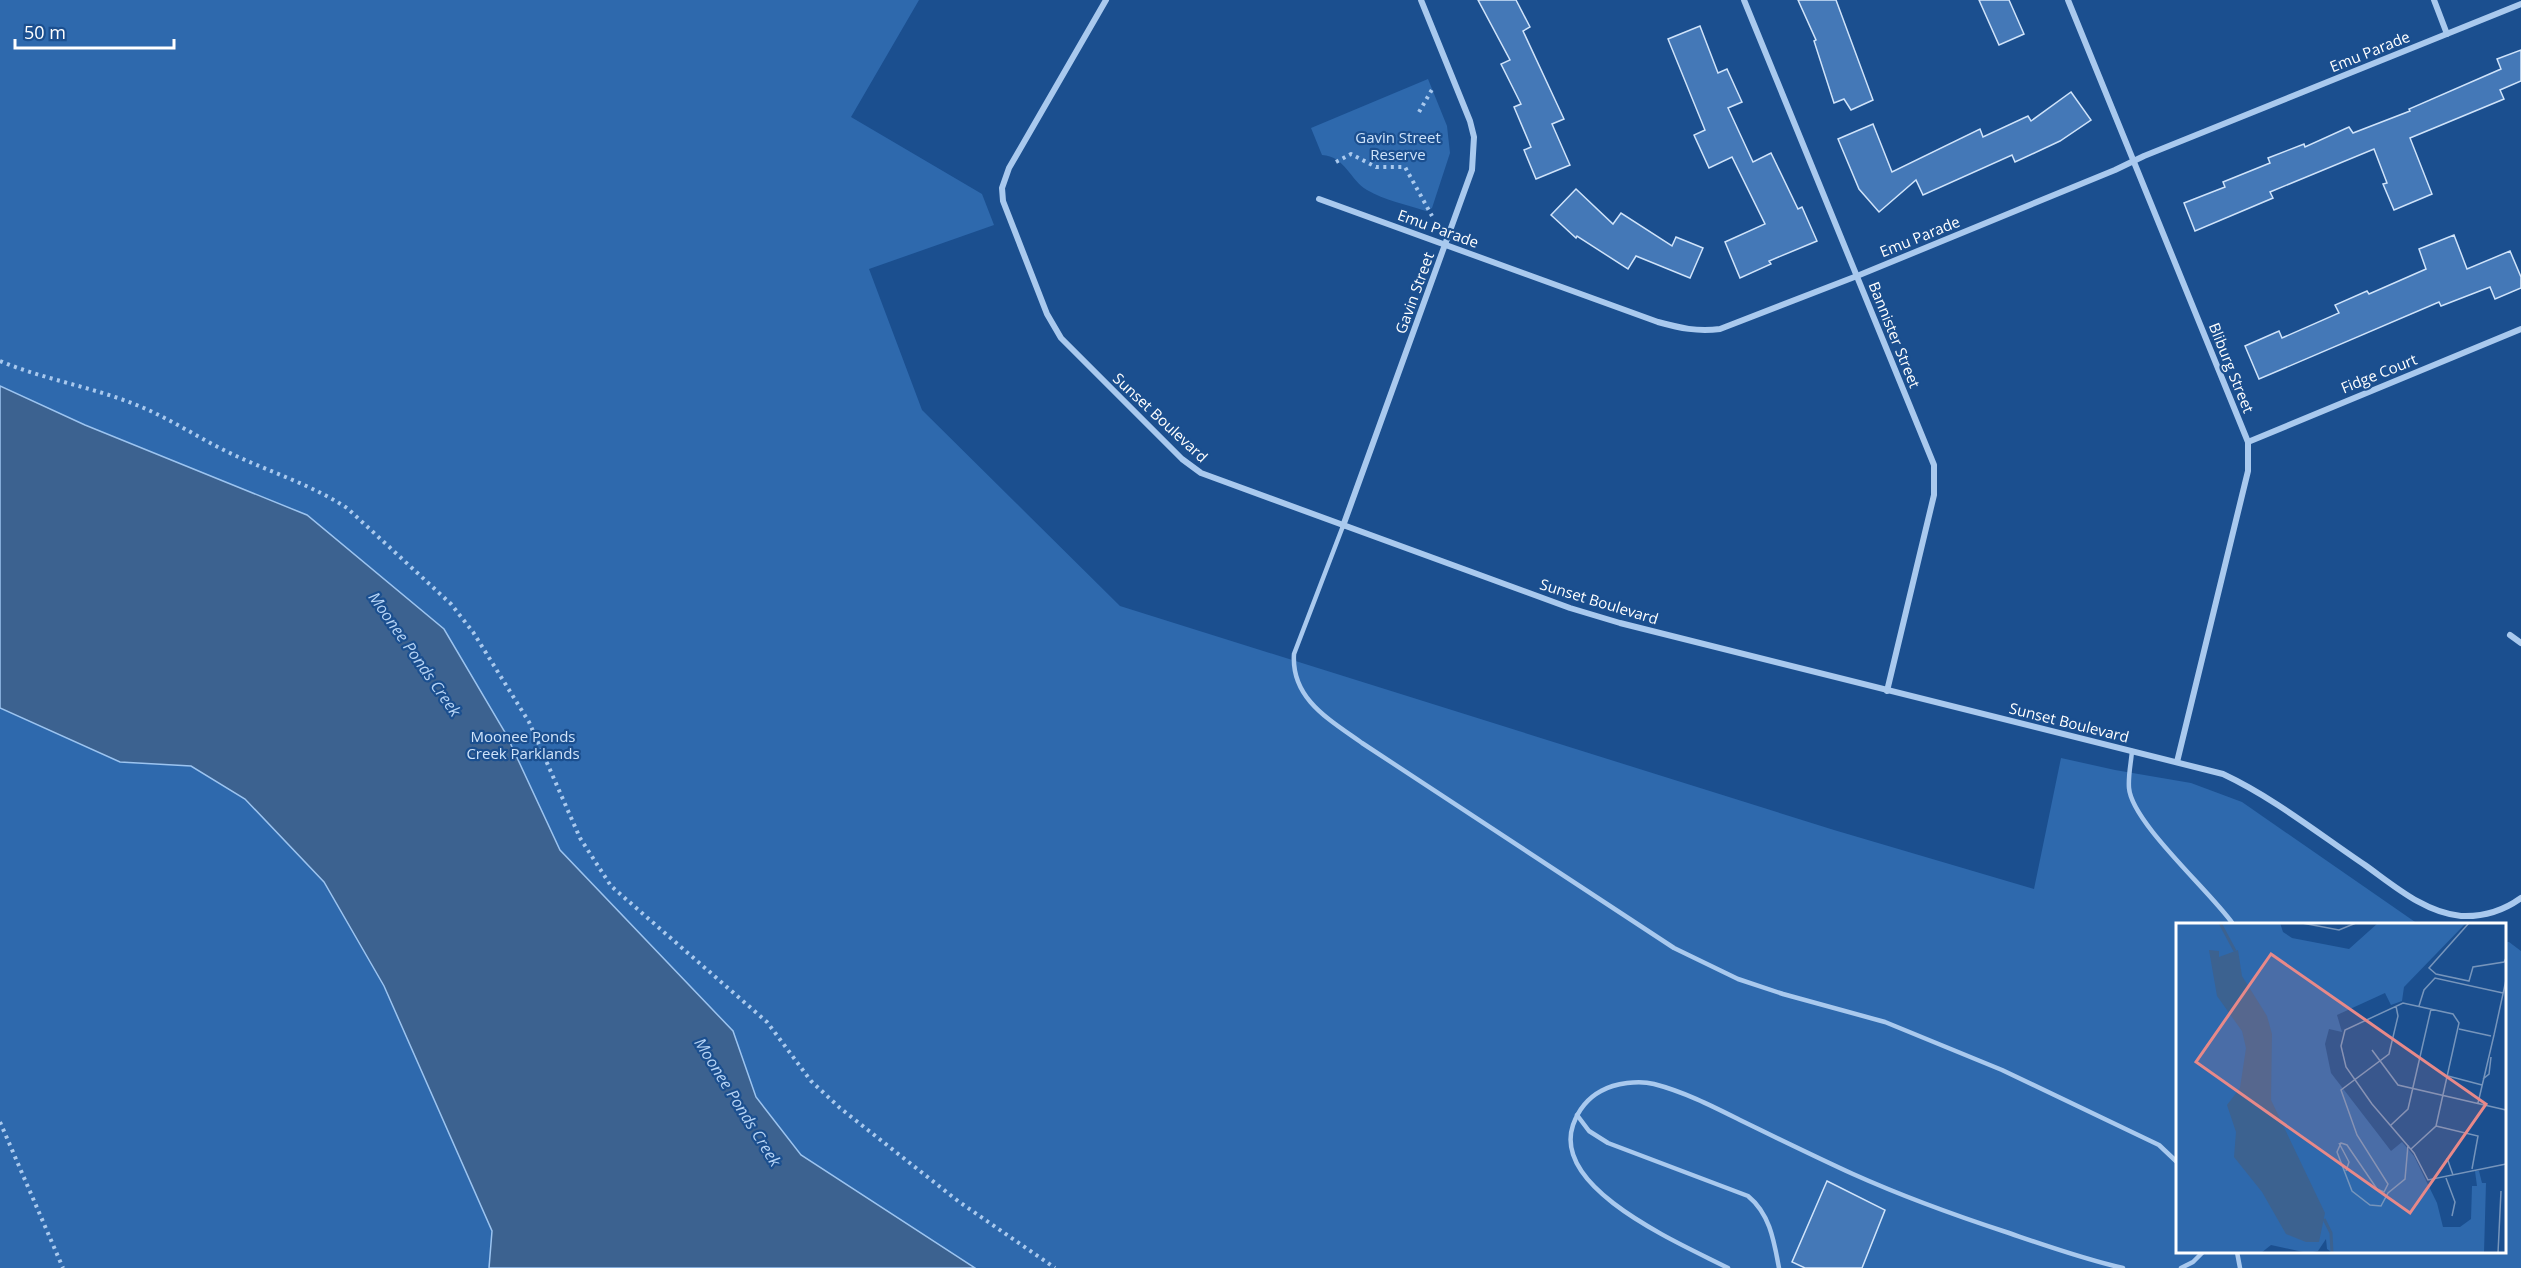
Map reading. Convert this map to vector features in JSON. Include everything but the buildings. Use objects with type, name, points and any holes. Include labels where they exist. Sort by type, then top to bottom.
[{"type":"street","name":"Sunset Boulevard","points":[[1106,0],[1009,168],[1002,188],[1007,216],[1054,327],[1069,347],[1191,466],[1213,479],[1570,608],[1610,620],[2223,774],[2261,794],[2410,897],[2444,912],[2460,916],[2479,916],[2495,912],[2521,898]]},
{"type":"street","name":"Gavin Street","points":[[1343,526],[1472,170],[1474,137],[1470,121],[1422,0]]},
{"type":"street","name":"Bannister Street","points":[[1744,0],[1929,454],[1935,477],[1934,495],[1887,691]]},
{"type":"street","name":"Bliburg Street","points":[[2068,0],[2248,442],[2248,471],[2177,762]]},
{"type":"street","points":[[2434,0],[2447,34]]},
{"type":"street","name":"Emu Parade","points":[[1319,199],[1658,322],[1700,331],[1720,329],[1857,276],[2521,4]]},
{"type":"street","name":"Fidge Court","points":[[2248,442],[2521,329]]},
{"type":"street","points":[[2510,635],[2521,643]]},
{"type":"lane","points":[[1343,526],[1294,654],[1293,671],[1299,686],[1325,716],[1674,948],[1738,979],[1885,1022],[2002,1070],[2159,1145],[2176,1161]]},
{"type":"lane","points":[[2132,750],[2129,789],[2133,802],[2160,841],[2232,923]]},
{"type":"lane","points":[[1728,1268],[1631,1215],[1606,1198],[1586,1178],[1573,1159],[1570,1144],[1572,1127],[1587,1101],[1602,1090],[1621,1084],[1652,1083],[1690,1096],[1855,1175],[1923,1203],[2089,1260],[2123,1268]]},
{"type":"lane","points":[[1577,1115],[1589,1131],[1608,1143],[1748,1196],[1761,1207],[1769,1227],[1779,1268]]},
{"type":"lane","points":[[2181,1268],[2193,1262],[2201,1253]]},
{"type":"lane","points":[[2237,1253],[2240,1268]]},
{"type":"path","points":[[1419,112],[1434,86]]},
{"type":"path","points":[[1336,162],[1347,154],[1351,154],[1358,155],[1376,167],[1406,167],[1432,216]]},
{"type":"path","points":[[0,361],[31,374],[107,394],[139,406],[230,453],[330,497],[347,508],[451,604],[473,632],[529,722],[580,838],[611,886],[767,1022],[811,1081],[840,1108],[958,1201],[1055,1268]]},
{"type":"path","points":[[0,1122],[63,1268]]},
{"type":"green space","name":"Moonee Ponds Creek Parklands","points":[[0,0],[919,0],[851,117],[982,194],[994,225],[869,269],[922,410],[1120,606],[1834,830],[2034,889],[2061,758],[2191,783],[2242,802],[2417,923],[2176,923],[2176,1253],[2506,1253],[2506,942],[2521,951],[2521,1268],[0,1268]]},
{"type":"green space","name":"Gavin Street Reserve","points":[[1428,79],[1447,126],[1450,153],[1432,208],[1426,211],[1374,194],[1361,186],[1336,159],[1322,155],[1311,128]]},
{"type":"water","name":"Moonee Ponds Creek","points":[[0,386],[85,425],[307,515],[444,629],[506,734],[560,850],[733,1031],[756,1097],[801,1155],[975,1268],[489,1268],[492,1231],[384,986],[324,882],[245,799],[191,766],[120,762],[0,708]]}]
